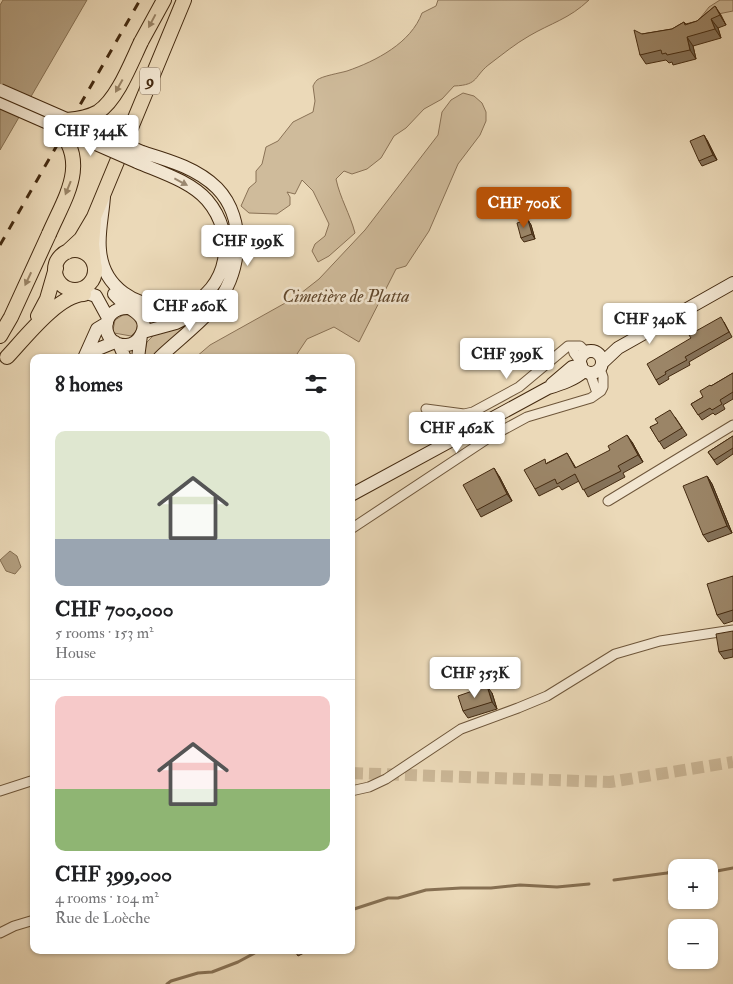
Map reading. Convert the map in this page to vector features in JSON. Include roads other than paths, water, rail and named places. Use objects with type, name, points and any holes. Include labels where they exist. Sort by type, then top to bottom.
[{"type":"main road","points":[[0,102],[62,123],[94,114],[108,104],[164,0]]},
{"type":"main road","name":"9","points":[[67,252],[81,239],[94,217],[184,0]]},
{"type":"main road","points":[[0,90],[62,123],[139,157],[188,185],[206,199],[219,217],[224,233],[225,258],[219,276],[207,293],[185,308],[160,314],[116,310],[97,329],[86,354]]},
{"type":"main road","points":[[0,336],[49,234],[71,182],[74,170],[72,149],[65,137],[62,123]]},
{"type":"main road","points":[[139,157],[172,161],[198,173],[218,189],[229,208],[236,228],[238,244],[233,271],[221,297],[209,312],[163,354]]},
{"type":"main road","points":[[105,190],[100,242],[101,258],[106,274],[125,295],[146,304],[170,305],[197,295],[219,276]]},
{"type":"main road","name":"9","points":[[94,217],[92,244],[94,266]]},
{"type":"main road","points":[[38,316],[47,299],[60,258],[67,252],[76,250],[82,252],[89,256],[109,289],[134,311],[143,322],[139,354]]},
{"type":"main road","points":[[3,361],[38,316],[54,301],[74,289],[84,288],[90,283],[94,276],[94,266]]},
{"type":"main road","points":[[56,268],[56,275],[65,286],[91,294],[100,300],[107,320],[108,334],[117,343],[124,354]]},
{"type":"main road","points":[[355,493],[548,388],[578,376],[590,363],[733,283]]},
{"type":"main road","points":[[3,361],[57,305],[74,295],[91,294]]},
{"type":"main road","points":[[94,354],[98,349],[117,343],[130,344],[138,340],[142,334],[188,318],[221,297]]},
{"type":"street","points":[[355,526],[490,437],[527,417],[586,400],[597,393],[590,363],[580,346],[568,346],[520,386],[474,412],[464,414],[426,408]]},
{"type":"street","points":[[608,501],[733,425]]},
{"type":"street","points":[[355,790],[369,787],[386,779],[461,728],[547,696],[615,654],[660,641],[733,630]]},
{"type":"street","points":[[0,791],[30,781]]},
{"type":"street","points":[[0,933],[30,921]]},
{"type":"waterway","points":[[718,871],[733,868]]},
{"type":"waterway","points":[[614,880],[668,873]]},
{"type":"waterway","points":[[355,909],[388,898],[398,898],[426,890],[520,885],[557,887],[589,884]]},
{"type":"waterway","points":[[167,984],[198,973],[212,972],[253,954]]},
{"type":"tunnel","points":[[355,773],[610,782],[733,762]]},
{"type":"railway","points":[[0,245],[140,0]]},
{"type":"park label","name":"Cimetière de Platta","points":[[346,296]]}]
